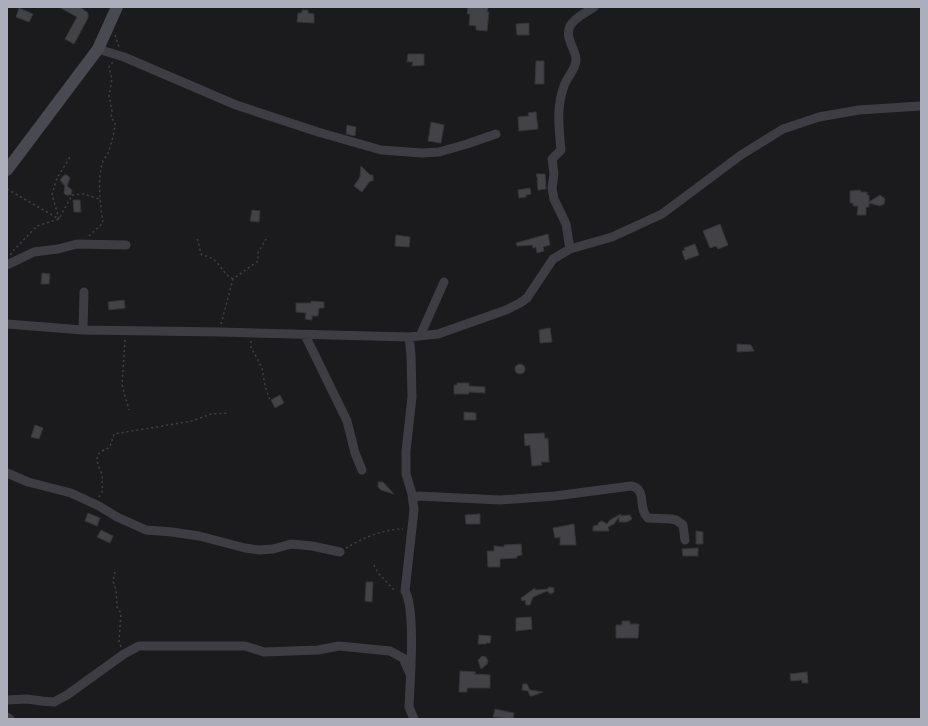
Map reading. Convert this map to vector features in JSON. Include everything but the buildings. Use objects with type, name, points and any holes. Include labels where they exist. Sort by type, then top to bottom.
[{"type":"main road","points":[[7,170],[98,49],[117,7]]},
{"type":"street","points":[[570,249],[566,224],[554,199],[552,188],[554,174],[552,159],[562,150],[558,115],[564,86],[575,65],[576,59],[569,37],[569,30],[571,24],[594,7]]},
{"type":"street","points":[[98,49],[121,56],[236,105],[318,132],[381,150],[422,153],[439,152],[496,134]]},
{"type":"street","points":[[7,324],[83,330],[409,337],[438,334],[506,310],[520,303],[527,298],[553,258],[570,249],[612,237],[662,214],[741,155],[783,129],[819,117],[859,110],[921,106]]},
{"type":"street","points":[[9,264],[34,252],[58,249],[77,244],[126,245]]},
{"type":"street","points":[[420,336],[444,282]]},
{"type":"street","points":[[83,330],[84,292]]},
{"type":"street","points":[[305,335],[346,420],[355,453],[362,470]]},
{"type":"street","points":[[407,719],[409,707],[411,628],[410,606],[408,595],[405,591],[413,529],[413,499],[407,481],[406,458],[412,397],[412,354],[409,337]]},
{"type":"street","points":[[7,473],[28,482],[71,493],[146,530],[199,536],[245,548],[259,550],[273,549],[291,544],[312,546],[340,552]]},
{"type":"street","points":[[413,499],[418,496],[500,500],[555,496],[631,486],[636,487],[640,492],[644,515],[648,518],[676,520],[683,525],[685,540]]},
{"type":"street","points":[[7,700],[27,699],[42,702],[54,702],[67,695],[124,654],[139,646],[245,646],[264,652],[318,650],[339,646],[390,651],[403,658],[410,674]]},
{"type":"street","points":[[409,707],[414,719]]},
{"type":"path","points":[[77,244],[91,235],[103,223],[100,200],[100,183],[103,161],[108,153],[115,127],[115,122],[111,118],[112,111],[109,101],[112,79],[109,68],[110,64],[113,64],[121,56],[116,37],[108,26]]},
{"type":"path","points":[[59,219],[52,194],[57,178],[70,157]]},
{"type":"path","points":[[7,189],[59,219]]},
{"type":"path","points":[[9,264],[11,252],[37,226],[59,219],[72,195],[84,194],[100,200]]},
{"type":"path","points":[[197,239],[200,244],[202,256],[211,257],[228,276],[233,279]]},
{"type":"path","points":[[220,332],[233,279],[258,261],[258,253],[266,239]]},
{"type":"path","points":[[125,330],[122,385],[124,397],[129,410]]},
{"type":"path","points":[[250,333],[251,347],[262,368],[265,386],[270,400]]},
{"type":"path","points":[[99,506],[99,497],[103,490],[101,484],[102,472],[98,466],[98,456],[99,452],[110,447],[114,434],[192,421],[211,414],[229,413]]},
{"type":"path","points":[[340,552],[372,535],[395,529],[413,529]]},
{"type":"path","points":[[374,565],[378,573],[396,592],[408,595]]},
{"type":"path","points":[[115,572],[113,580],[116,590],[117,607],[121,613],[119,641],[124,654]]}]
